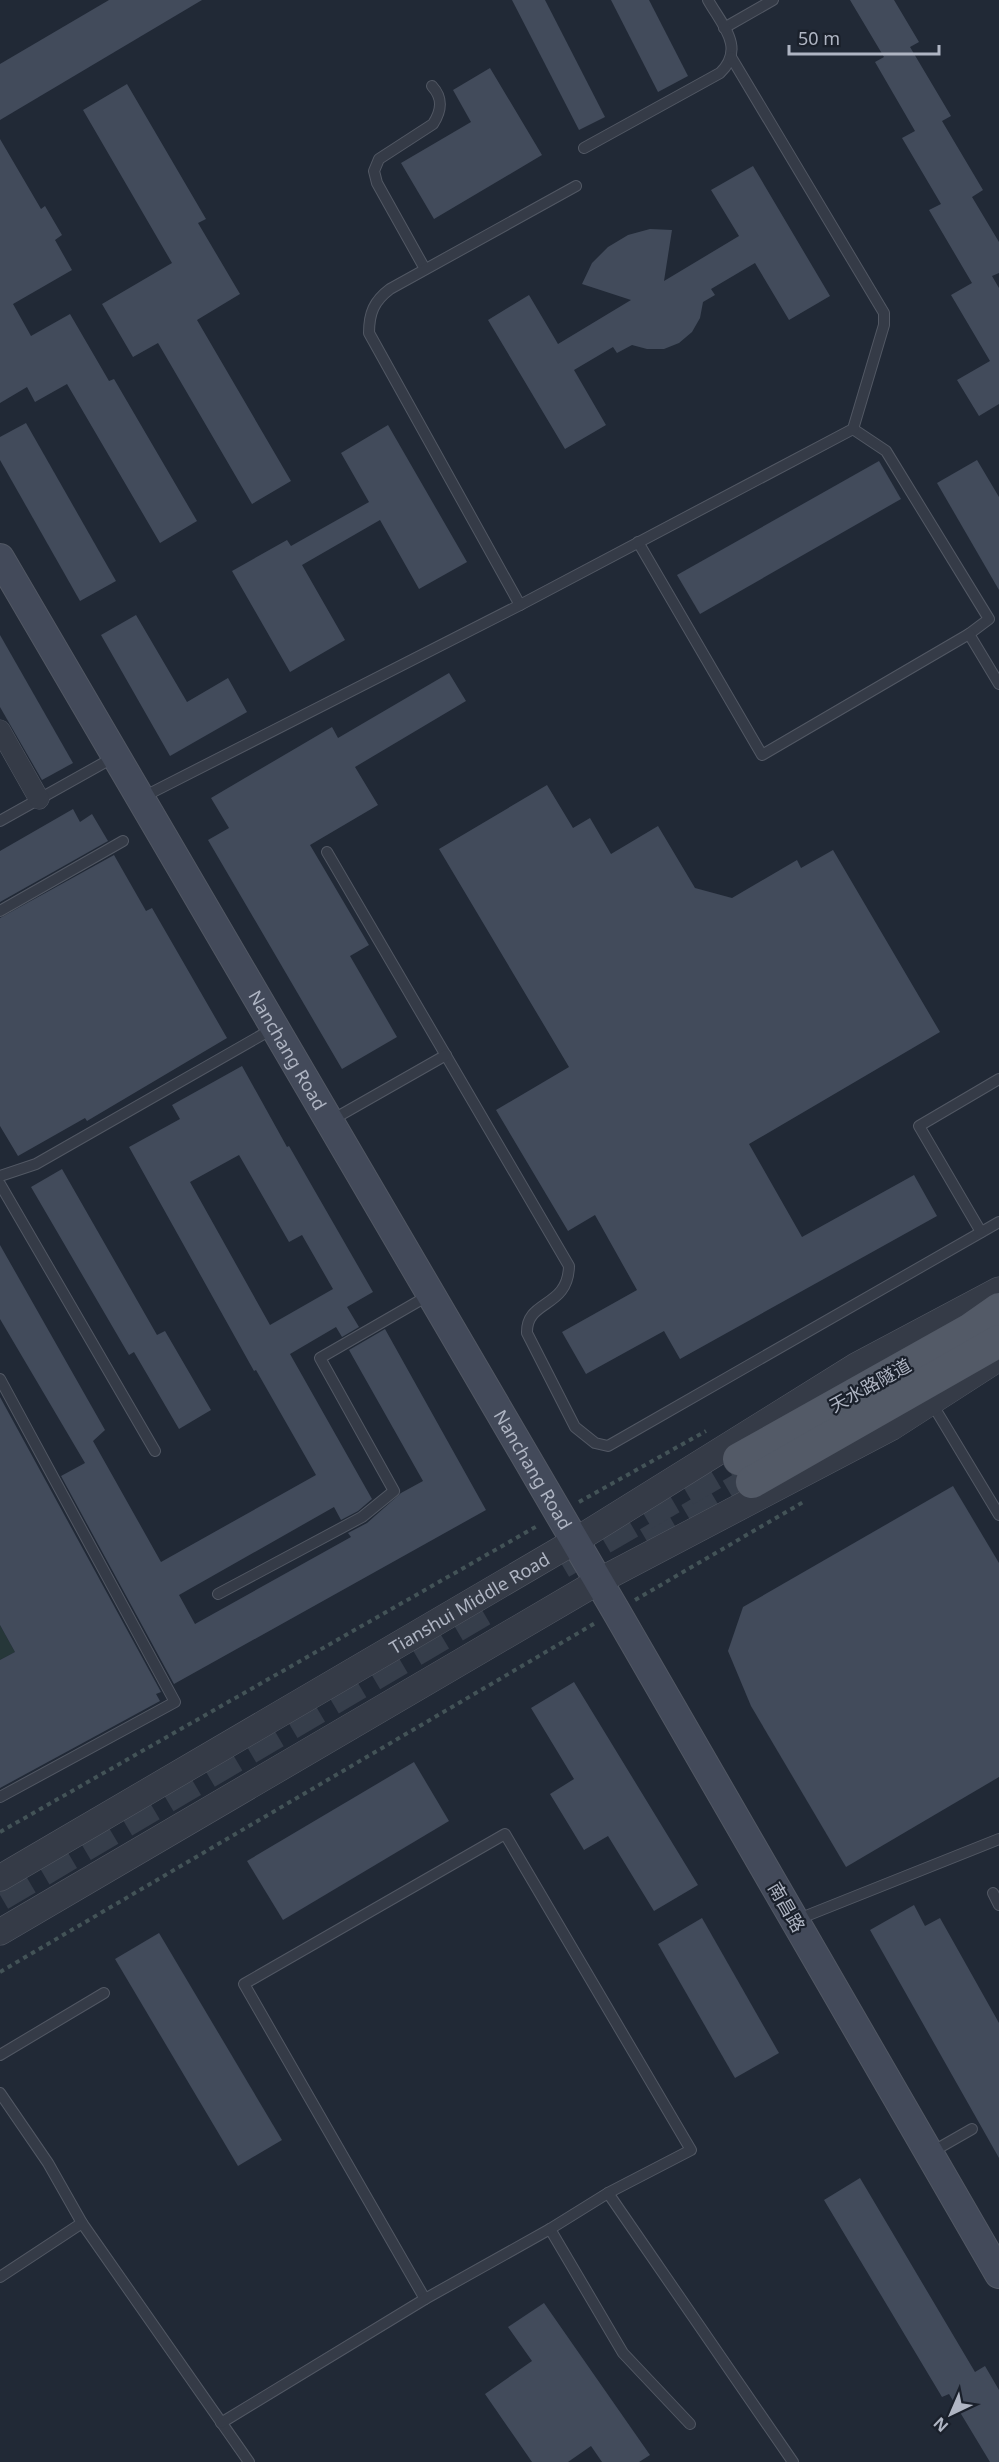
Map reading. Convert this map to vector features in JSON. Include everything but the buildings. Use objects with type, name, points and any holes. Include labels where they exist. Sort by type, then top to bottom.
[{"type":"main road","name":"Nanchang Road","points":[[2,568],[141,798],[575,1541]]},
{"type":"main road","name":"天水路隧道","points":[[999,1309],[746,1470],[999,1341]]},
{"type":"main road","name":"南昌路","points":[[575,1541],[999,2274]]},
{"type":"street","points":[[0,730],[39,799]]},
{"type":"street","name":"Tianshui Middle Road","points":[[0,1878],[575,1541],[856,1366],[999,1290]]},
{"type":"street","points":[[0,1932],[599,1581],[892,1427],[999,1358]]},
{"type":"lane","points":[[584,148],[720,74],[727,66],[731,57],[730,36],[708,0]]},
{"type":"lane","points":[[724,28],[773,0]]},
{"type":"lane","points":[[141,798],[520,605],[853,429],[884,325],[884,313],[731,57]]},
{"type":"lane","points":[[425,269],[377,183],[374,171],[379,159],[433,124],[438,117],[440,100],[432,86]]},
{"type":"lane","points":[[520,605],[369,333],[369,320],[372,307],[380,297],[425,269],[576,186]]},
{"type":"lane","points":[[638,542],[762,755],[969,634],[990,619],[886,451],[853,429]]},
{"type":"lane","points":[[969,634],[999,684]]},
{"type":"lane","points":[[0,821],[116,756]]},
{"type":"lane","points":[[0,911],[123,841]]},
{"type":"lane","points":[[327,852],[569,1266],[566,1285],[561,1293],[533,1312],[526,1326],[527,1333],[575,1427],[595,1443],[608,1446],[999,1222]]},
{"type":"lane","points":[[0,1176],[36,1164],[275,1027]]},
{"type":"lane","points":[[329,1121],[446,1055]]},
{"type":"lane","points":[[981,1232],[919,1126],[999,1079]]},
{"type":"lane","points":[[0,1184],[155,1451]]},
{"type":"lane","points":[[218,1593],[362,1517],[394,1491],[321,1358],[431,1294]]},
{"type":"lane","points":[[0,1379],[174,1702],[0,1797]]},
{"type":"lane","points":[[931,1402],[999,1515]]},
{"type":"lane","points":[[221,2423],[425,2299],[608,2193],[691,2150],[505,1834],[244,1984],[425,2299]]},
{"type":"lane","points":[[795,1920],[999,1839]]},
{"type":"lane","points":[[993,1893],[999,1905]]},
{"type":"lane","points":[[0,2055],[104,1993]]},
{"type":"lane","points":[[0,2093],[48,2163],[82,2223],[249,2462]]},
{"type":"lane","points":[[930,2154],[972,2129]]},
{"type":"lane","points":[[608,2193],[793,2462]]},
{"type":"lane","points":[[0,2277],[82,2223]]},
{"type":"lane","points":[[549,2229],[623,2353],[690,2424]]},
{"type":"path","points":[[0,1832],[713,1427]]},
{"type":"path","points":[[0,1972],[810,1498]]},
{"type":"shaded area","points":[[0,1625],[15,1652],[0,1660]]},
{"type":"tunnel","points":[[561,1563],[739,1459]]},
{"type":"tunnel","points":[[648,1543],[752,1482]]},
{"type":"tunnel","points":[[0,1895],[488,1607]]}]
